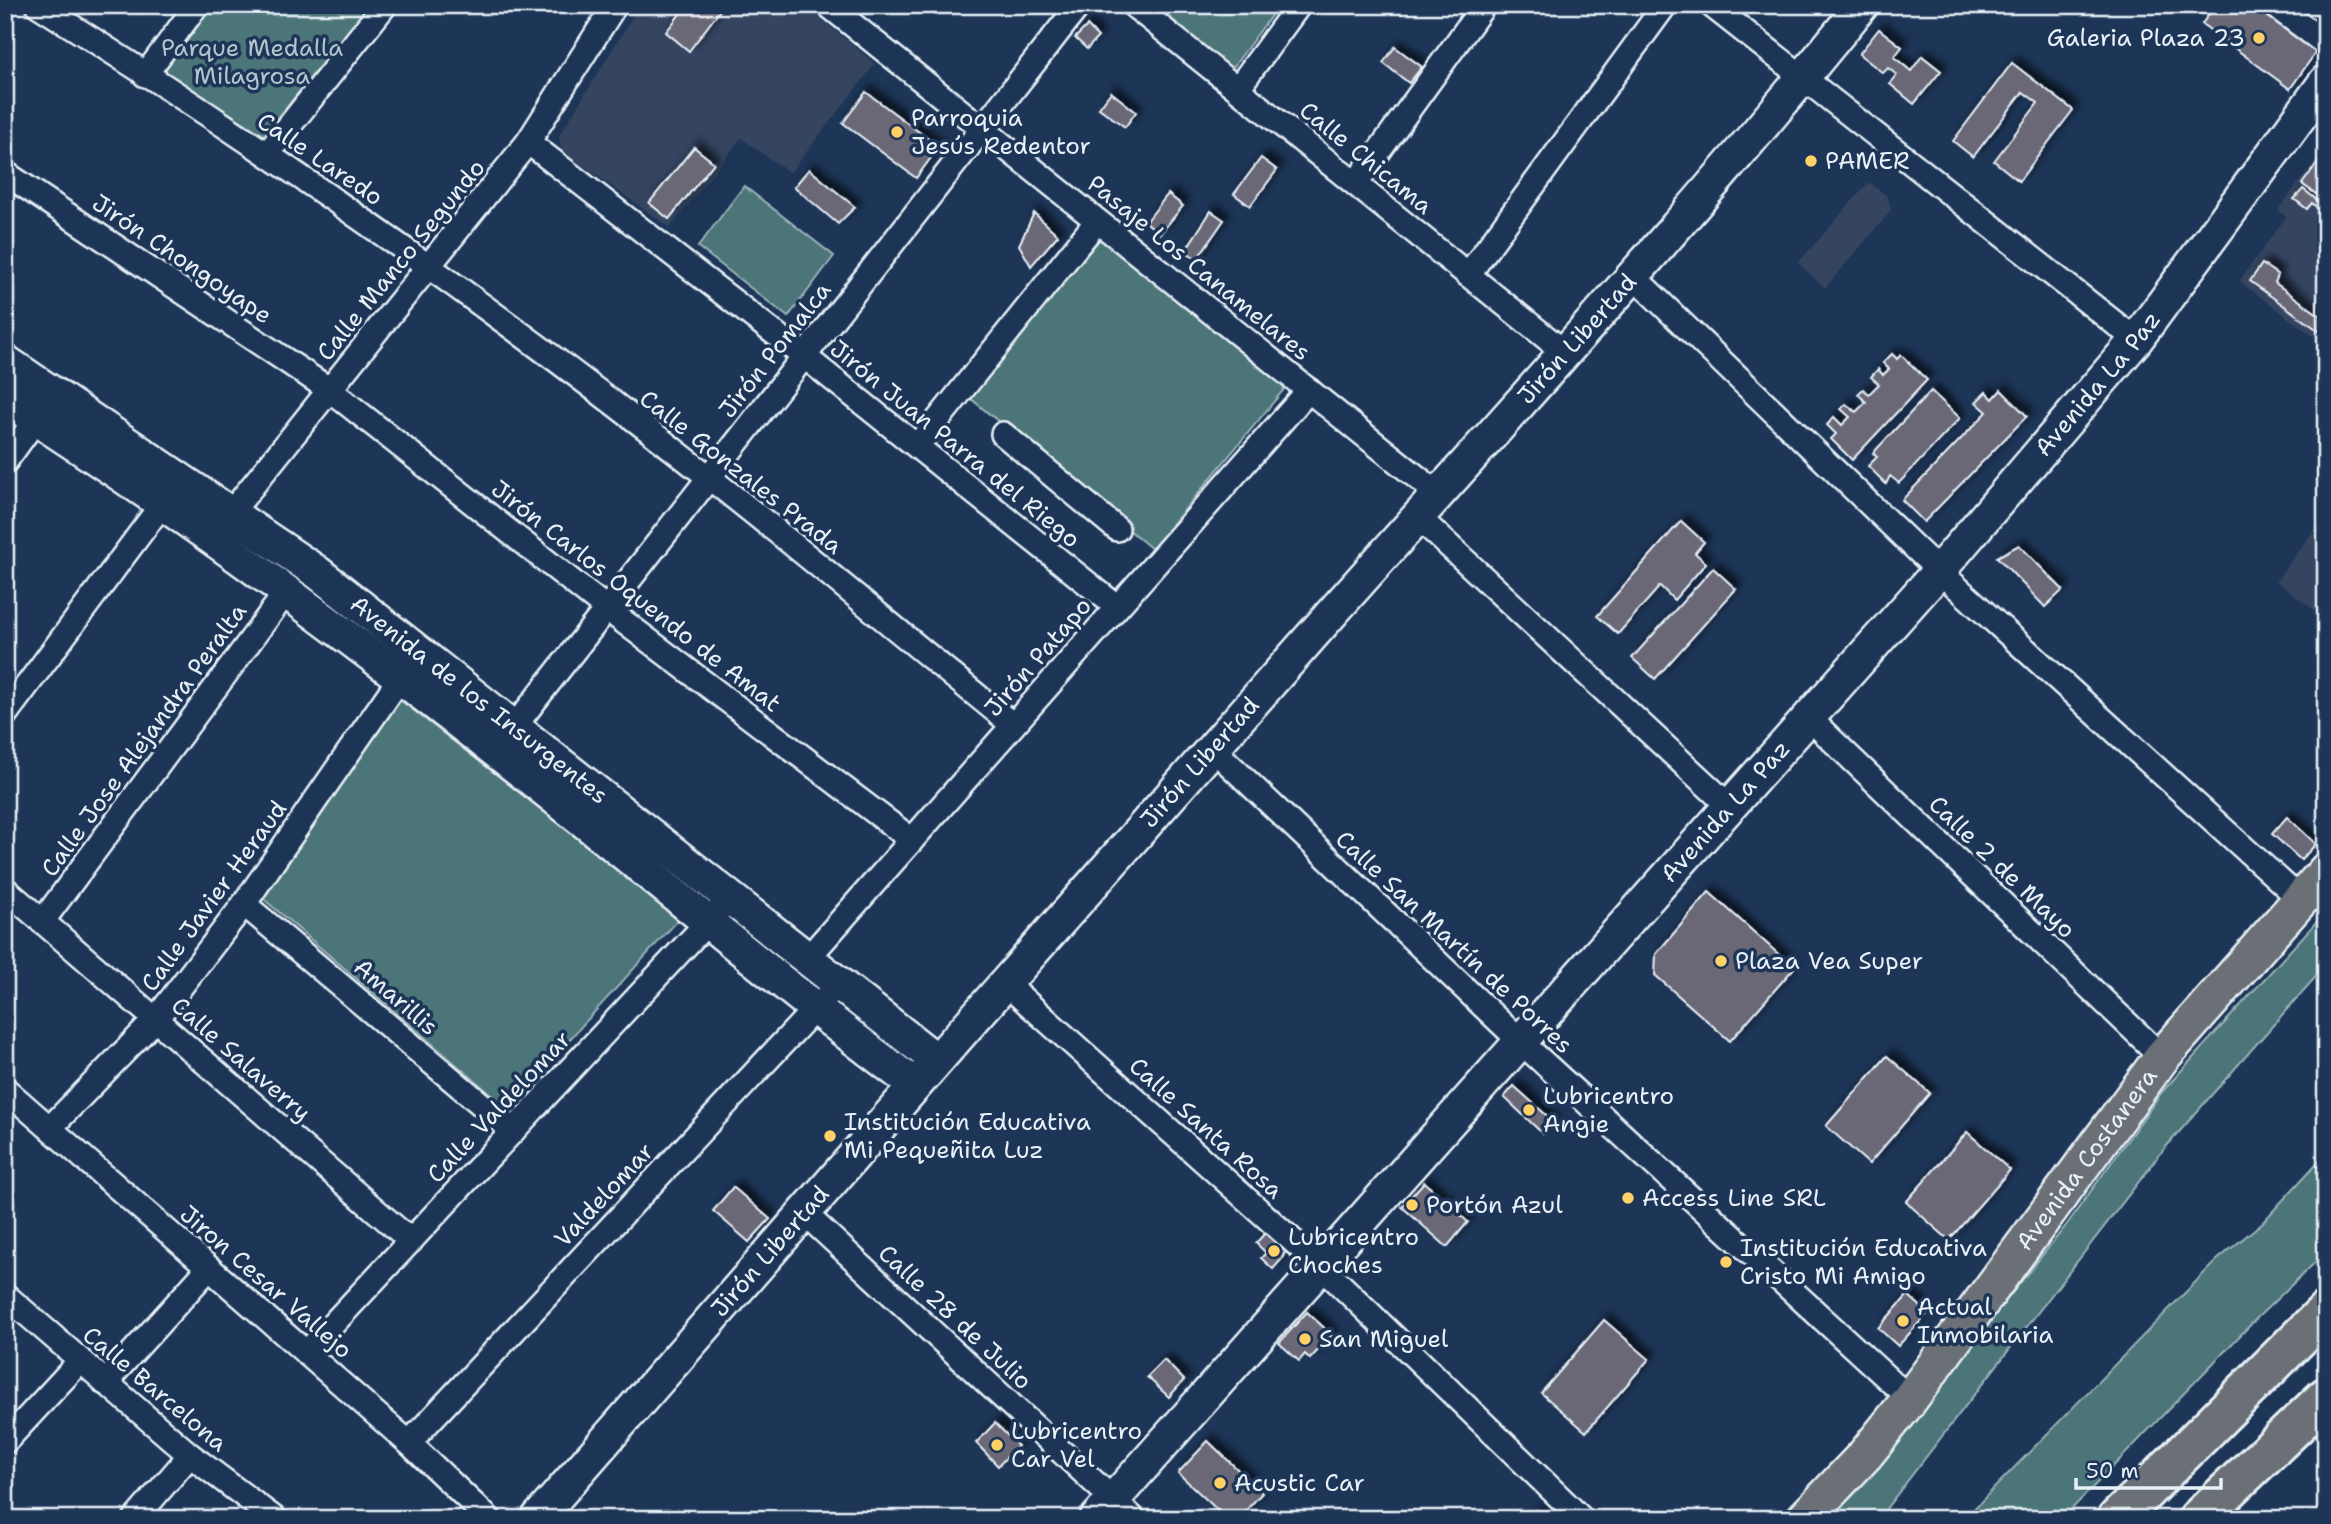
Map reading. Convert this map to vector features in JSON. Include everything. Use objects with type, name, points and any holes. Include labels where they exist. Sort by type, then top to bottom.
[{"type":"highway","points":[[2117,1519],[2326,1311]]},
{"type":"highway","points":[[2198,1519],[2326,1397]]},
{"type":"main road","name":"Avenida Costanera","points":[[1804,1519],[1866,1455],[1910,1399],[2162,1056],[2326,871]]},
{"type":"street","name":"Calle Laredo","points":[[38,5],[267,154],[430,267]]},
{"type":"street","points":[[145,75],[197,5]]},
{"type":"street","points":[[267,154],[385,5]]},
{"type":"street","name":"Calle Manco Segundo","points":[[213,536],[528,142],[615,5]]},
{"type":"street","name":"Pasaje Los Canamelares","points":[[828,5],[1438,494]]},
{"type":"street","name":"Jirón Pomalca","points":[[514,727],[1079,5]]},
{"type":"street","name":"Calle Chicama","points":[[1133,5],[1564,352]]},
{"type":"street","points":[[1238,88],[1299,5]]},
{"type":"street","points":[[1356,183],[1484,5]]},
{"type":"street","points":[[1468,275],[1665,5]]},
{"type":"street","points":[[1710,5],[2136,340]]},
{"type":"street","name":"Jirón Libertad","points":[[537,1519],[802,1211],[1632,275],[1803,78],[1862,5]]},
{"type":"street","points":[[2274,5],[2326,44]]},
{"type":"street","name":"Avenida La Paz","points":[[1115,1512],[1321,1266],[1807,716],[1939,571],[2136,340],[2326,81]]},
{"type":"street","name":"Jirón Juan Parra del Riego","points":[[528,142],[804,356],[1117,607]]},
{"type":"street","name":"Jirón Chongoyape","points":[[5,173],[330,390]]},
{"type":"street","points":[[917,446],[1097,221]]},
{"type":"street","name":"Calle Gonzales Prada","points":[[430,267],[709,478],[1013,725]]},
{"type":"street","points":[[1632,275],[1939,571],[2300,899]]},
{"type":"street","name":"Avenida de los Insurgentes","points":[[5,361],[317,572],[936,1060]]},
{"type":"street","name":"Jirón Carlos Oquendo de Amat","points":[[330,390],[607,609],[912,840]]},
{"type":"street","name":"Jirón Patapo","points":[[807,959],[1309,390]]},
{"type":"street","name":"Avenida de los Insurgentes","points":[[5,399],[213,536],[287,591],[915,1085]]},
{"type":"street","points":[[5,461],[36,419]]},
{"type":"street","points":[[1003,434],[1117,529]]},
{"type":"street","points":[[5,715],[163,503]]},
{"type":"street","points":[[1418,517],[1729,806]]},
{"type":"street","name":"Calle Jose Alejandra Peralta","points":[[43,922],[287,591]]},
{"type":"street","name":"Calle Javier Heraud","points":[[50,1128],[156,1019],[244,904],[400,678]]},
{"type":"street","name":"Calle 2 de Mayo","points":[[1807,716],[2162,1056]]},
{"type":"street","name":"Calle San Martín de Porres","points":[[1212,748],[1520,1041],[1910,1399]]},
{"type":"street","name":"Calle Salaverry","points":[[5,889],[411,1241]]},
{"type":"street","name":"Calle Valdelomar","points":[[306,1353],[730,898]]},
{"type":"street","name":"Amarillis","points":[[244,904],[513,1131]]},
{"type":"street","name":"Calle Santa Rosa","points":[[1004,982],[1321,1266],[1582,1519]]},
{"type":"street","name":"Valdelomar","points":[[410,1443],[838,984]]},
{"type":"street","name":"Jiron Cesar Vallejo","points":[[5,1089],[410,1443],[489,1519]]},
{"type":"street","name":"Calle 28 de Julio","points":[[802,1211],[1115,1512]]},
{"type":"street","points":[[105,1382],[209,1268]]},
{"type":"street","name":"Calle Barcelona","points":[[5,1295],[190,1455],[275,1519]]},
{"type":"street","points":[[5,1442],[80,1362]]},
{"type":"street","points":[[135,1519],[190,1455]]},
{"type":"shaded area","points":[[640,5],[805,5],[875,64],[790,173],[741,138],[670,228],[561,150],[559,136]]},
{"type":"shaded area","points":[[2326,146],[2326,346],[2239,281],[2286,217],[2278,210]]},
{"type":"shaded area","points":[[1869,182],[1888,197],[1891,211],[1825,288],[1798,263]]},
{"type":"shaded area","points":[[2326,514],[2326,619],[2276,581]]},
{"type":"green space","name":"Parque Medalla Milagrosa","points":[[214,5],[370,5],[264,135],[162,73]]},
{"type":"green space","points":[[1149,5],[1279,5],[1231,70]]},
{"type":"green space","points":[[744,186],[834,256],[788,317],[698,247]]},
{"type":"green space","points":[[1104,234],[1286,387],[1152,549],[969,397]]},
{"type":"green space","points":[[400,700],[681,917],[507,1108],[259,895]]},
{"type":"green space","points":[[730,907],[912,1053],[903,1061],[722,912]]},
{"type":"green space","points":[[2326,911],[2326,965],[2165,1148],[1878,1519],[1822,1519],[1924,1403],[2065,1227],[2162,1092]]},
{"type":"green space","points":[[2326,1153],[2326,1252],[2258,1317],[2062,1519],[1964,1519],[2216,1261],[2263,1222]]},
{"type":"building","points":[[687,5],[724,5],[689,51],[666,32]]},
{"type":"building","name":"Galeria Plaza 23","points":[[2215,5],[2253,5],[2316,52],[2290,89],[2202,24]]},
{"type":"building","points":[[1087,26],[1098,37],[1087,49],[1075,38]]},
{"type":"building","points":[[1879,29],[1902,47],[1894,57],[1911,71],[1922,56],[1941,71],[1914,104],[1890,84],[1897,75],[1888,68],[1883,73],[1859,54]]},
{"type":"building","points":[[1395,47],[1422,67],[1409,83],[1383,63]]},
{"type":"building","points":[[2012,63],[2073,110],[2019,181],[1994,161],[2038,103],[2023,92],[1973,157],[1953,141]]},
{"type":"building","points":[[866,92],[939,147],[916,178],[843,123]]},
{"type":"building","points":[[1111,92],[1136,112],[1125,127],[1099,108]]},
{"type":"building","points":[[694,147],[714,163],[669,219],[649,203]]},
{"type":"building","points":[[2326,153],[2326,201],[2302,184]]},
{"type":"building","points":[[1261,158],[1277,170],[1250,206],[1234,194]]},
{"type":"building","points":[[809,169],[855,207],[838,224],[794,187]]},
{"type":"building","points":[[2303,189],[2326,207],[2323,213],[2312,203],[2307,209],[2294,199]]},
{"type":"building","points":[[1168,194],[1183,206],[1160,234],[1146,222]]},
{"type":"building","points":[[1211,211],[1224,220],[1197,259],[1185,251]]},
{"type":"building","points":[[1034,213],[1058,235],[1031,266],[1019,245]]},
{"type":"building","points":[[2262,264],[2278,275],[2275,283],[2326,320],[2326,336],[2250,281]]},
{"type":"building","points":[[1892,354],[1897,359],[1901,355],[1927,380],[1852,460],[1831,439],[1836,434],[1827,425],[1834,417],[1842,425],[1850,417],[1841,409],[1846,404],[1856,412],[1866,402],[1858,394],[1863,389],[1869,394],[1879,384],[1871,377],[1878,369],[1883,375],[1889,369],[1883,363]]},
{"type":"building","points":[[2001,390],[2027,416],[1924,522],[1902,500],[1987,412],[1976,402],[1986,392],[1993,399]]},
{"type":"building","points":[[1931,391],[1960,418],[1899,483],[1890,476],[1886,484],[1868,466],[1877,457],[1873,453]]},
{"type":"building","points":[[1681,521],[1704,542],[1695,553],[1706,563],[1674,600],[1660,586],[1618,634],[1597,616]]},
{"type":"building","points":[[2019,545],[2063,590],[2045,607],[1997,557]]},
{"type":"building","points":[[1713,568],[1736,589],[1655,679],[1632,658]]},
{"type":"building","points":[[2287,817],[2316,844],[2301,860],[2272,834]]},
{"type":"building","name":"Plaza Vea Super","points":[[1709,892],[1794,968],[1730,1041],[1655,975],[1656,954]]},
{"type":"building","points":[[1887,1056],[1930,1093],[1869,1164],[1826,1126]]},
{"type":"building","name":"Lubricentro Angie","points":[[1514,1086],[1554,1122],[1543,1134],[1504,1097]]},
{"type":"building","points":[[1967,1132],[2010,1170],[1949,1240],[1906,1202]]},
{"type":"building","points":[[1424,1182],[1468,1222],[1447,1247],[1402,1207]]},
{"type":"building","points":[[733,1187],[770,1219],[749,1242],[713,1211]]},
{"type":"building","name":"Lubricentro Choches","points":[[1267,1231],[1286,1250],[1273,1269],[1261,1258],[1266,1253],[1256,1243]]},
{"type":"building","name":"Actual Inmobilaria","points":[[1908,1295],[1928,1313],[1898,1346],[1878,1328]]},
{"type":"building","name":"San Miguel","points":[[1307,1312],[1332,1335],[1310,1359],[1305,1354],[1299,1361],[1279,1343]]},
{"type":"building","points":[[1604,1320],[1649,1359],[1586,1432],[1541,1393]]},
{"type":"building","points":[[1164,1360],[1184,1380],[1169,1397],[1147,1377]]},
{"type":"building","name":"Lubricentro Car Vel","points":[[995,1423],[1018,1446],[998,1466],[976,1443]]},
{"type":"building","name":"Acustic Car","points":[[1208,1441],[1262,1493],[1238,1519],[1227,1519],[1178,1473]]},
{"type":"building","points":[[1537,1510],[1546,1519],[1529,1519]]},
{"type":"place","name":"Galeria Plaza 23","points":[[2259,38]]},
{"type":"place","name":"Parroquia Jesús Redentor","points":[[897,132]]},
{"type":"place","name":"PAMER","points":[[1811,161]]},
{"type":"place","name":"Plaza Vea Super","points":[[1721,961]]},
{"type":"place","name":"Lubricentro Angie","points":[[1529,1110]]},
{"type":"place","name":"Institución Educativa Mi Pequeñita Luz","points":[[830,1136]]},
{"type":"place","name":"Access Line SRL","points":[[1628,1198]]},
{"type":"place","name":"Portón Azul","points":[[1412,1205]]},
{"type":"place","name":"Lubricentro Choches","points":[[1274,1251]]},
{"type":"place","name":"Institución Educativa Cristo Mi Amigo","points":[[1726,1262]]},
{"type":"place","name":"Actual Inmobilaria","points":[[1903,1321]]},
{"type":"place","name":"San Miguel","points":[[1305,1339]]},
{"type":"place","name":"Lubricentro Car Vel","points":[[997,1445]]},
{"type":"place","name":"Acustic Car","points":[[1220,1483]]}]
